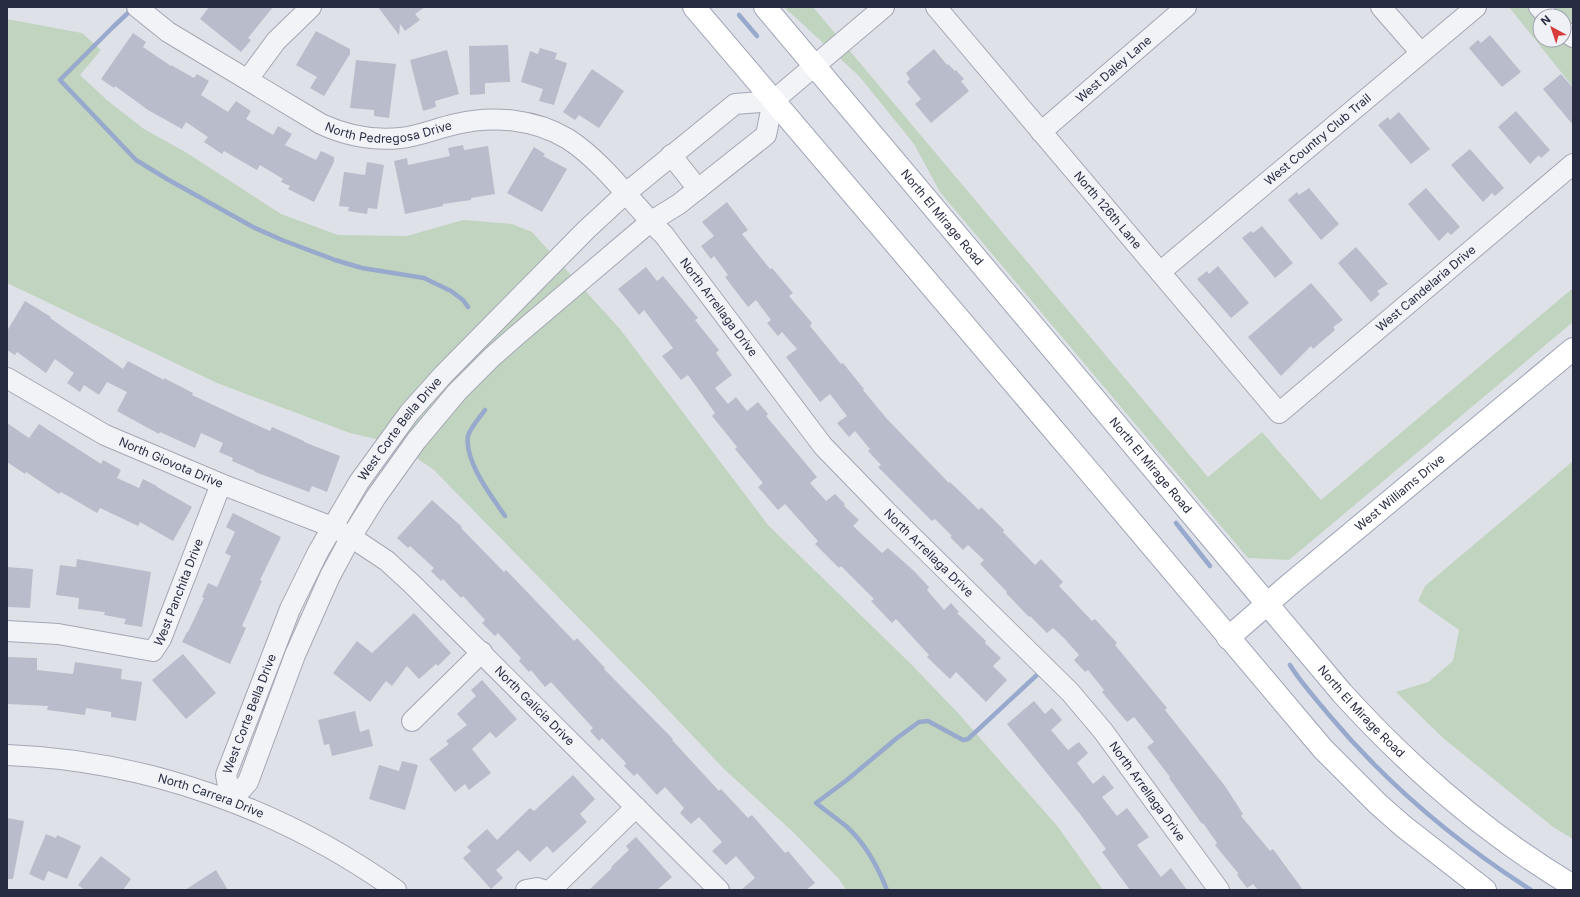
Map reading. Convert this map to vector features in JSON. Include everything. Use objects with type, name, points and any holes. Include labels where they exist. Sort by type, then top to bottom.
[{"type":"main road","points":[[694,7],[1092,475],[1318,744],[1348,775],[1403,826],[1484,890]]},
{"type":"main road","name":"North El Mirage Road","points":[[765,7],[1268,604],[1342,694],[1385,739],[1445,794],[1529,859],[1573,886]]},
{"type":"main road","name":"West Williams Drive","points":[[1228,638],[1573,350]]},
{"type":"street","name":"North Pedregosa Drive","points":[[137,7],[157,25],[168,32],[321,124],[338,132],[362,137],[386,139],[402,138],[472,120],[488,119],[516,121],[556,133],[568,140],[595,162],[626,193],[646,217]]},
{"type":"street","points":[[248,79],[276,41],[311,7]]},
{"type":"street","points":[[773,101],[884,7]]},
{"type":"street","name":"North 126th Lane","points":[[936,7],[1279,413]]},
{"type":"street","name":"West Daley Lane","points":[[1041,132],[1186,7]]},
{"type":"street","points":[[1381,7],[1421,53]]},
{"type":"street","name":"West Country Club Trail","points":[[1160,272],[1476,7]]},
{"type":"street","name":"West Corte Bella Drive","points":[[231,801],[226,775],[290,609],[318,552],[342,532],[376,497],[416,441],[457,392],[492,357],[646,217],[679,204],[766,135],[773,101],[735,104],[626,193],[586,230],[443,375],[409,413],[359,482],[342,532]]},
{"type":"street","points":[[671,155],[698,189]]},
{"type":"street","name":"West Candelaria Drive","points":[[1279,413],[1573,164]]},
{"type":"street","name":"North Arrellaga Drive","points":[[646,217],[664,235],[823,446],[886,511],[1048,670],[1087,712],[1180,835],[1219,890]]},
{"type":"street","name":"North Giovota Drive","points":[[7,378],[105,435],[221,484],[342,532]]},
{"type":"street","name":"West Panchita Drive","points":[[7,631],[58,634],[153,651],[161,639],[221,484]]},
{"type":"street","name":"North Galicia Drive","points":[[342,532],[400,572],[482,652],[719,890]]},
{"type":"street","points":[[412,721],[482,652]]},
{"type":"street","name":"North Carrera Drive","points":[[7,755],[68,761],[125,770],[210,793],[267,816],[325,845],[372,873],[396,890]]},
{"type":"street","points":[[551,890],[636,808]]},
{"type":"street","points":[[526,890],[537,888],[543,890]]},
{"type":"green space","points":[[784,7],[813,7],[1208,477],[1262,432],[1321,500],[1573,288],[1573,322],[1289,560],[1248,558],[940,192],[914,144],[859,76]]},
{"type":"green space","points":[[1509,7],[1573,7],[1573,87],[1542,48],[1572,48],[1572,8],[1532,8],[1532,36]]},
{"type":"green space","points":[[7,19],[82,33],[101,50],[80,75],[108,101],[144,129],[187,153],[281,214],[338,235],[407,236],[463,220],[512,224],[532,232],[620,329],[768,525],[911,664],[958,713],[1058,827],[1103,890],[846,890],[839,879],[793,832],[724,769],[655,696],[434,470],[412,455],[380,440],[350,433],[217,383],[7,283]]},
{"type":"green space","points":[[1573,461],[1573,839],[1553,827],[1443,738],[1396,692],[1428,682],[1453,661],[1459,630],[1418,601],[1425,586]]},
{"type":"building","points":[[209,7],[273,7],[248,38],[251,40],[241,52],[200,19]]},
{"type":"building","points":[[378,7],[425,7],[415,14],[420,20],[405,31],[400,24],[399,35]]},
{"type":"building","points":[[316,31],[350,49],[350,54],[324,96],[310,88],[317,77],[296,65]]},
{"type":"building","points":[[133,33],[146,42],[143,47],[171,66],[194,78],[197,74],[209,81],[201,95],[228,112],[236,101],[251,111],[246,119],[273,135],[278,126],[292,134],[285,145],[316,160],[321,151],[334,157],[334,162],[314,202],[288,189],[290,186],[281,182],[283,179],[260,165],[257,170],[224,151],[222,154],[204,142],[208,137],[186,122],[182,129],[148,110],[115,86],[114,88],[101,79]]},
{"type":"building","points":[[1490,35],[1521,72],[1502,87],[1469,48],[1478,40],[1481,43]]},
{"type":"building","points":[[508,45],[510,82],[485,83],[485,94],[470,95],[469,46]]},
{"type":"building","points":[[540,48],[557,53],[555,59],[567,63],[554,105],[539,101],[543,89],[521,82],[530,51],[538,54]]},
{"type":"building","points":[[934,49],[947,65],[948,64],[955,71],[956,70],[964,79],[961,81],[969,91],[931,123],[915,104],[921,99],[907,82],[910,79],[906,73]]},
{"type":"building","points":[[447,50],[459,94],[435,101],[436,107],[423,111],[410,60]]},
{"type":"building","points":[[356,60],[396,64],[389,118],[374,116],[374,110],[350,108]]},
{"type":"building","points":[[592,69],[624,91],[599,128],[579,115],[575,120],[563,112]]},
{"type":"building","points":[[1561,74],[1573,88],[1573,125],[1543,89]]},
{"type":"building","points":[[1516,111],[1550,150],[1541,158],[1539,155],[1530,164],[1498,127]]},
{"type":"building","points":[[1399,112],[1430,149],[1411,164],[1378,125],[1388,117],[1390,120]]},
{"type":"building","points":[[463,145],[464,150],[488,146],[495,194],[471,198],[471,200],[443,204],[443,206],[405,214],[394,161],[407,158],[408,165],[450,156],[448,148]]},
{"type":"building","points":[[534,147],[545,154],[543,156],[567,169],[542,212],[507,193]]},
{"type":"building","points":[[1470,149],[1504,188],[1495,196],[1492,193],[1483,202],[1451,165]]},
{"type":"building","points":[[367,162],[384,165],[377,209],[368,208],[367,214],[348,211],[349,207],[339,206],[344,172],[365,175]]},
{"type":"building","points":[[1309,188],[1339,224],[1321,240],[1288,200],[1297,192],[1299,195]]},
{"type":"building","points":[[1426,188],[1460,227],[1451,235],[1448,232],[1439,241],[1408,204]]},
{"type":"building","points":[[727,202],[748,230],[742,234],[770,269],[772,268],[793,293],[789,296],[812,323],[810,326],[841,364],[843,363],[887,419],[949,483],[950,482],[979,510],[981,507],[1035,565],[1041,559],[1063,582],[1059,586],[1092,621],[1095,619],[1117,643],[1115,645],[1167,708],[1165,710],[1225,786],[1243,814],[1241,816],[1270,851],[1273,849],[1303,890],[1258,890],[1253,884],[1247,888],[1237,875],[1238,873],[1215,845],[1217,843],[1203,823],[1202,824],[1169,778],[1170,777],[1147,747],[1154,742],[1134,717],[1127,722],[1102,692],[1104,690],[1088,670],[1085,672],[1074,660],[1079,655],[1063,637],[1053,628],[1047,633],[1030,616],[1029,617],[980,564],[984,560],[968,545],[963,550],[950,537],[952,536],[935,519],[932,521],[878,467],[881,465],[868,451],[870,449],[855,431],[849,437],[837,423],[847,416],[830,394],[820,402],[786,357],[797,349],[782,332],[778,336],[767,323],[771,320],[756,300],[748,307],[725,277],[728,275],[714,256],[711,259],[701,246],[714,236],[702,222]]},
{"type":"building","points":[[1262,226],[1293,263],[1275,278],[1242,238],[1251,231],[1253,233]]},
{"type":"building","points":[[1356,247],[1388,284],[1377,291],[1380,294],[1371,302],[1338,263]]},
{"type":"building","points":[[1218,266],[1249,303],[1231,318],[1197,279],[1207,271],[1209,274]]},
{"type":"building","points":[[646,267],[657,281],[663,276],[698,318],[695,320],[719,350],[716,353],[732,375],[715,388],[728,404],[736,397],[747,411],[758,402],[768,414],[766,416],[817,477],[810,483],[826,501],[835,494],[845,504],[844,506],[859,520],[853,526],[882,553],[888,548],[913,570],[929,587],[927,590],[944,610],[951,603],[959,612],[957,613],[1001,658],[993,666],[1007,680],[986,702],[956,672],[950,679],[927,657],[929,655],[896,619],[892,623],[871,601],[874,599],[841,566],[839,568],[815,544],[818,541],[785,504],[778,510],[758,487],[763,483],[735,449],[737,447],[712,416],[715,413],[688,375],[681,380],[662,356],[673,348],[644,310],[639,315],[618,289]]},
{"type":"building","points":[[1311,283],[1343,320],[1333,327],[1335,330],[1313,349],[1311,346],[1281,376],[1248,337]]},
{"type":"building","points":[[25,301],[51,317],[50,318],[123,369],[128,361],[193,393],[192,395],[270,431],[272,427],[304,442],[340,456],[327,492],[312,486],[309,492],[255,472],[232,461],[233,458],[219,452],[223,443],[201,433],[195,448],[160,432],[159,434],[117,411],[127,392],[107,382],[99,395],[84,385],[80,392],[67,383],[74,373],[55,359],[46,373],[17,352],[15,355],[7,350],[7,331]]},
{"type":"building","points":[[7,423],[29,438],[39,424],[101,464],[103,460],[121,470],[117,478],[139,488],[143,479],[192,507],[173,541],[140,522],[138,526],[100,508],[97,513],[61,492],[59,494],[26,472],[25,474],[7,462]]},
{"type":"building","points":[[432,500],[462,527],[461,528],[504,572],[506,570],[574,641],[577,638],[605,668],[604,669],[673,739],[672,740],[719,791],[721,789],[748,818],[752,815],[785,853],[788,851],[815,883],[806,890],[741,890],[755,878],[736,856],[726,865],[712,851],[722,842],[699,817],[691,824],[680,813],[684,808],[665,787],[657,795],[637,773],[634,776],[624,766],[626,763],[602,738],[599,741],[590,731],[593,728],[551,682],[545,687],[531,670],[529,672],[519,661],[521,658],[498,633],[495,636],[482,623],[485,620],[463,596],[461,598],[443,579],[441,581],[431,571],[434,568],[410,546],[408,548],[397,538]]},
{"type":"building","points":[[233,513],[281,537],[260,580],[262,581],[242,626],[246,628],[230,664],[182,642],[204,598],[202,597],[208,583],[217,587],[231,556],[225,553],[235,532],[226,527]]},
{"type":"building","points":[[77,559],[151,572],[142,627],[124,624],[126,619],[104,615],[105,612],[78,609],[79,598],[56,595],[60,565],[76,567]]},
{"type":"building","points":[[7,567],[33,569],[30,608],[7,607]]},
{"type":"building","points":[[414,613],[451,653],[438,666],[436,664],[419,679],[407,666],[392,686],[386,681],[370,702],[333,673],[357,641],[372,653]]},
{"type":"building","points":[[183,654],[216,693],[186,719],[152,680]]},
{"type":"building","points":[[7,657],[37,658],[37,670],[73,674],[75,662],[122,669],[121,679],[142,682],[136,721],[111,717],[111,712],[86,708],[85,715],[47,710],[48,706],[7,704]]},
{"type":"building","points":[[482,680],[517,719],[496,738],[490,732],[472,749],[491,773],[469,790],[465,784],[455,792],[429,759],[449,744],[446,741],[467,725],[457,714],[476,696],[471,690]]},
{"type":"building","points":[[1034,701],[1045,714],[1052,708],[1062,720],[1051,730],[1068,750],[1079,742],[1088,753],[1077,763],[1093,784],[1104,775],[1114,788],[1102,797],[1117,816],[1127,808],[1149,837],[1137,845],[1161,877],[1171,868],[1187,890],[1130,890],[1102,852],[1106,849],[1080,814],[1007,724]]},
{"type":"building","points":[[355,711],[360,732],[369,729],[373,746],[332,756],[329,744],[324,745],[318,720]]},
{"type":"building","points":[[402,761],[418,765],[405,810],[369,799],[379,765],[399,771]]},
{"type":"building","points":[[573,775],[595,799],[580,814],[587,822],[553,853],[547,846],[530,862],[518,850],[496,870],[503,878],[491,889],[463,858],[471,851],[467,847],[487,829],[497,840],[530,808],[534,811]]},
{"type":"building","points":[[7,818],[24,821],[13,879],[7,879]]},
{"type":"building","points":[[46,834],[56,838],[57,835],[81,846],[67,879],[48,871],[44,881],[29,874]]},
{"type":"building","points":[[636,837],[672,877],[657,890],[589,890],[629,850],[626,846]]},
{"type":"building","points":[[101,856],[131,879],[123,890],[85,890],[78,885]]},
{"type":"building","points":[[216,870],[228,890],[185,890]]},
{"type":"waterway","points":[[129,12],[60,80],[136,160],[253,227],[282,240],[335,260],[362,268],[424,278],[451,291],[463,300],[468,307]]},
{"type":"waterway","points":[[739,15],[757,36]]},
{"type":"waterway","points":[[485,410],[469,433],[468,446],[470,456],[480,478],[505,516]]},
{"type":"waterway","points":[[1176,523],[1210,566]]},
{"type":"waterway","points":[[1290,665],[1329,715],[1374,765],[1449,832],[1503,872],[1531,890]]},
{"type":"waterway","points":[[887,890],[875,864],[859,840],[846,826],[816,803],[919,722],[928,721],[963,740],[968,739],[1039,673]]}]
